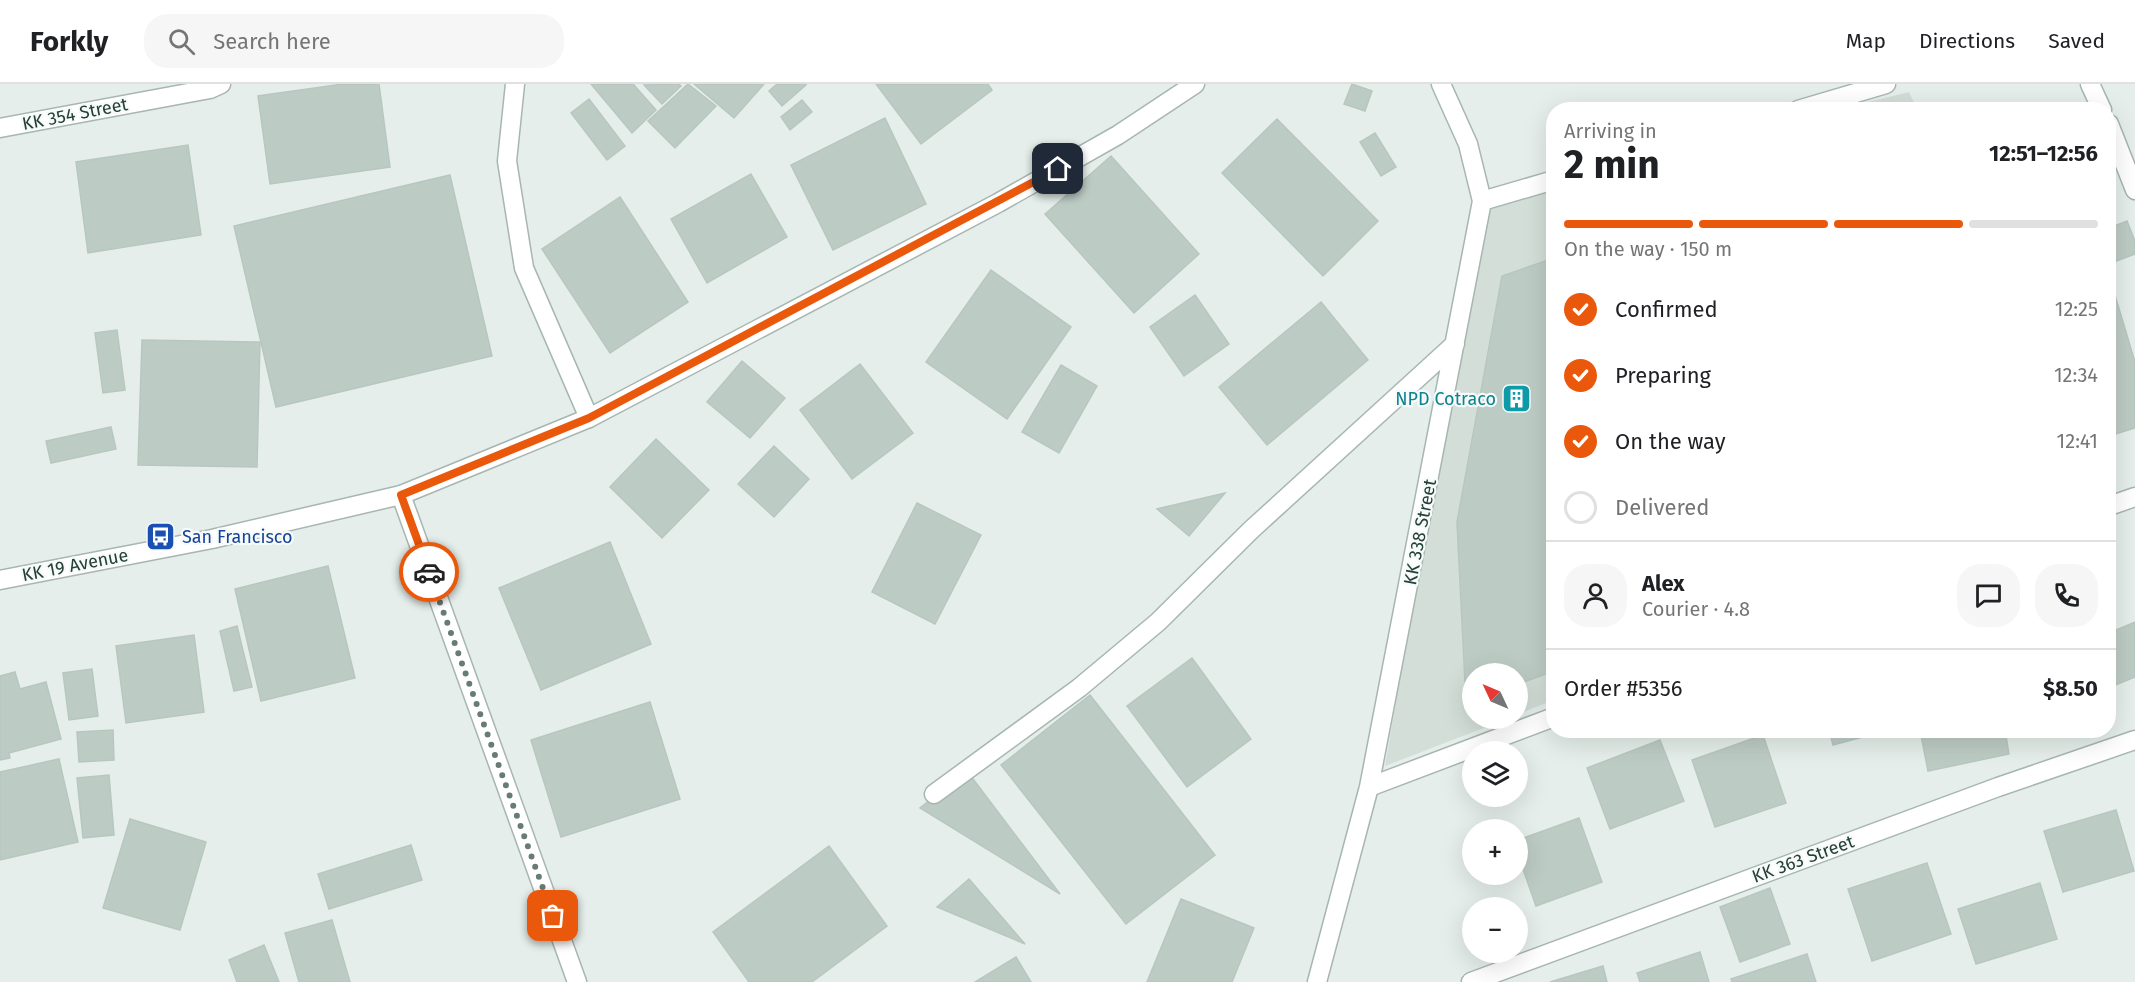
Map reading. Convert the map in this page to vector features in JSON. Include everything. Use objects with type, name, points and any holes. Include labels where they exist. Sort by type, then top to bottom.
[{"type":"street","name":"KK 354 Street","points":[[0,128],[210,89],[221,84]]},
{"type":"street","points":[[515,84],[507,161],[525,268],[589,418]]},
{"type":"street","name":"KK 19 Avenue","points":[[0,580],[212,539],[401,495],[589,418],[998,203],[1118,135],[1195,84]]},
{"type":"street","name":"KK 338 Street","points":[[1317,982],[1369,787],[1482,201],[1468,144],[1441,84]]},
{"type":"street","points":[[1825,102],[1886,84]]},
{"type":"street","points":[[2090,84],[2098,102]]},
{"type":"street","points":[[2116,142],[2135,190]]},
{"type":"street","points":[[1482,201],[1546,182]]},
{"type":"street","points":[[934,794],[1079,688],[1158,622],[1251,530],[1455,344]]},
{"type":"street","points":[[401,495],[577,982]]},
{"type":"street","points":[[2116,504],[2135,497]]},
{"type":"street","points":[[1369,787],[1546,720]]},
{"type":"street","name":"KK 363 Street","points":[[1471,982],[1987,791],[2135,740]]},
{"type":"shaded area","points":[[1909,92],[1914,102],[1868,102]]},
{"type":"shaded area","name":"NPD Cotraco","points":[[1546,185],[1546,703],[1528,710],[1528,663],[1462,663],[1462,729],[1481,729],[1385,766],[1482,201]]},
{"type":"building","points":[[343,84],[379,84],[390,167],[270,184],[258,96]]},
{"type":"building","points":[[591,84],[633,84],[656,110],[632,133]]},
{"type":"building","points":[[679,84],[681,86],[662,104],[644,85]]},
{"type":"building","points":[[688,84],[716,106],[675,148],[648,121]]},
{"type":"building","points":[[694,84],[764,84],[734,118]]},
{"type":"building","points":[[777,84],[806,85],[782,106],[769,91]]},
{"type":"building","points":[[876,84],[988,84],[992,90],[921,144]]},
{"type":"building","points":[[1352,84],[1372,91],[1365,111],[1344,104]]},
{"type":"building","points":[[589,99],[625,146],[607,160],[571,113]]},
{"type":"building","points":[[802,100],[812,112],[790,130],[781,117]]},
{"type":"building","points":[[885,118],[926,204],[833,250],[791,165]]},
{"type":"building","points":[[1277,119],[1378,221],[1323,276],[1222,173]]},
{"type":"building","points":[[1375,133],[1396,167],[1381,176],[1360,142]]},
{"type":"building","points":[[188,145],[201,235],[88,253],[76,162]]},
{"type":"building","points":[[1111,156],[1199,254],[1134,313],[1045,214]]},
{"type":"building","points":[[751,174],[787,237],[707,283],[671,219]]},
{"type":"building","points":[[450,175],[492,356],[276,407],[234,226]]},
{"type":"building","points":[[620,197],[688,302],[610,353],[542,249]]},
{"type":"building","points":[[2127,221],[2135,241],[2135,254],[2116,261],[2116,225]]},
{"type":"building","name":"NPD Cotraco","points":[[1546,261],[1546,674],[1528,680],[1528,663],[1464,663],[1457,522],[1502,276]]},
{"type":"building","points":[[991,270],[1071,327],[1007,419],[926,362]]},
{"type":"building","points":[[1195,295],[1229,344],[1184,376],[1150,327]]},
{"type":"building","points":[[2116,298],[2135,362],[2135,428],[2116,434]]},
{"type":"building","points":[[1321,302],[1368,360],[1267,445],[1219,387]]},
{"type":"building","points":[[117,330],[125,390],[103,393],[95,333]]},
{"type":"building","points":[[142,340],[260,342],[257,467],[138,465]]},
{"type":"building","points":[[742,361],[785,398],[750,438],[707,402]]},
{"type":"building","points":[[860,364],[913,433],[852,479],[800,410]]},
{"type":"building","points":[[1061,365],[1097,386],[1059,453],[1022,432]]},
{"type":"building","points":[[111,427],[116,449],[51,463],[46,441]]},
{"type":"building","points":[[656,439],[709,490],[662,538],[610,487]]},
{"type":"building","points":[[774,446],[809,479],[774,517],[738,484]]},
{"type":"building","points":[[1225,493],[1189,536],[1157,509]]},
{"type":"building","points":[[917,503],[981,535],[935,624],[872,592]]},
{"type":"building","points":[[610,542],[651,644],[541,690],[499,588]]},
{"type":"building","points":[[328,566],[355,678],[261,701],[235,589]]},
{"type":"building","points":[[2135,622],[2135,677],[2116,685],[2116,630]]},
{"type":"building","points":[[237,626],[252,687],[234,691],[220,631]]},
{"type":"building","points":[[194,635],[204,712],[126,723],[116,646]]},
{"type":"building","points":[[1192,658],[1251,739],[1187,787],[1127,706]]},
{"type":"building","points":[[92,669],[98,716],[69,720],[63,673]]},
{"type":"building","points":[[15,672],[20,689],[46,682],[61,739],[9,753],[10,758],[0,760],[0,676]]},
{"type":"building","points":[[1090,695],[1215,855],[1126,924],[1001,765]]},
{"type":"building","points":[[650,702],[680,799],[561,837],[531,740]]},
{"type":"building","points":[[113,730],[114,760],[79,762],[77,732]]},
{"type":"building","points":[[1754,738],[1764,738],[1786,803],[1715,827],[1692,760]]},
{"type":"building","points":[[1831,738],[1859,738],[1833,745]]},
{"type":"building","points":[[1922,738],[2006,738],[2009,754],[1928,771]]},
{"type":"building","points":[[1660,740],[1684,801],[1610,829],[1587,768]]},
{"type":"building","points":[[59,759],[78,842],[0,860],[0,772]]},
{"type":"building","points":[[967,771],[1060,894],[920,808]]},
{"type":"building","points":[[109,775],[114,835],[83,838],[77,778]]},
{"type":"building","points":[[2116,810],[2134,871],[2063,892],[2044,831]]},
{"type":"building","points":[[1579,818],[1602,882],[1536,906],[1528,883],[1528,836]]},
{"type":"building","points":[[130,819],[206,842],[180,930],[103,908]]},
{"type":"building","points":[[411,845],[422,880],[329,909],[318,874]]},
{"type":"building","points":[[829,846],[887,926],[812,982],[749,982],[713,932]]},
{"type":"building","points":[[1927,863],[1951,934],[1872,961],[1848,889]]},
{"type":"building","points":[[969,879],[1025,944],[937,907]]},
{"type":"building","points":[[2040,883],[2057,939],[1976,964],[1958,909]]},
{"type":"building","points":[[1770,888],[1790,944],[1740,962],[1720,907]]},
{"type":"building","points":[[1181,899],[1254,928],[1232,982],[1147,982]]},
{"type":"building","points":[[332,920],[350,982],[299,982],[285,933]]},
{"type":"building","points":[[264,945],[279,982],[237,982],[229,960]]},
{"type":"building","points":[[1700,952],[1709,982],[1640,982],[1637,973]]},
{"type":"building","points":[[1807,954],[1816,982],[1732,982],[1731,979]]},
{"type":"building","points":[[1016,957],[1031,982],[975,982]]},
{"type":"building","points":[[1603,966],[1607,982],[1550,982]]},
{"type":"way so far","points":[[429,572],[553,916]]},
{"type":"place","name":"NPD Cotraco","points":[[1517,399]]},
{"type":"place","name":"San Francisco","points":[[161,537]]},
{"type":"route","points":[[429,572],[401,495],[589,418],[1058,169]]}]
